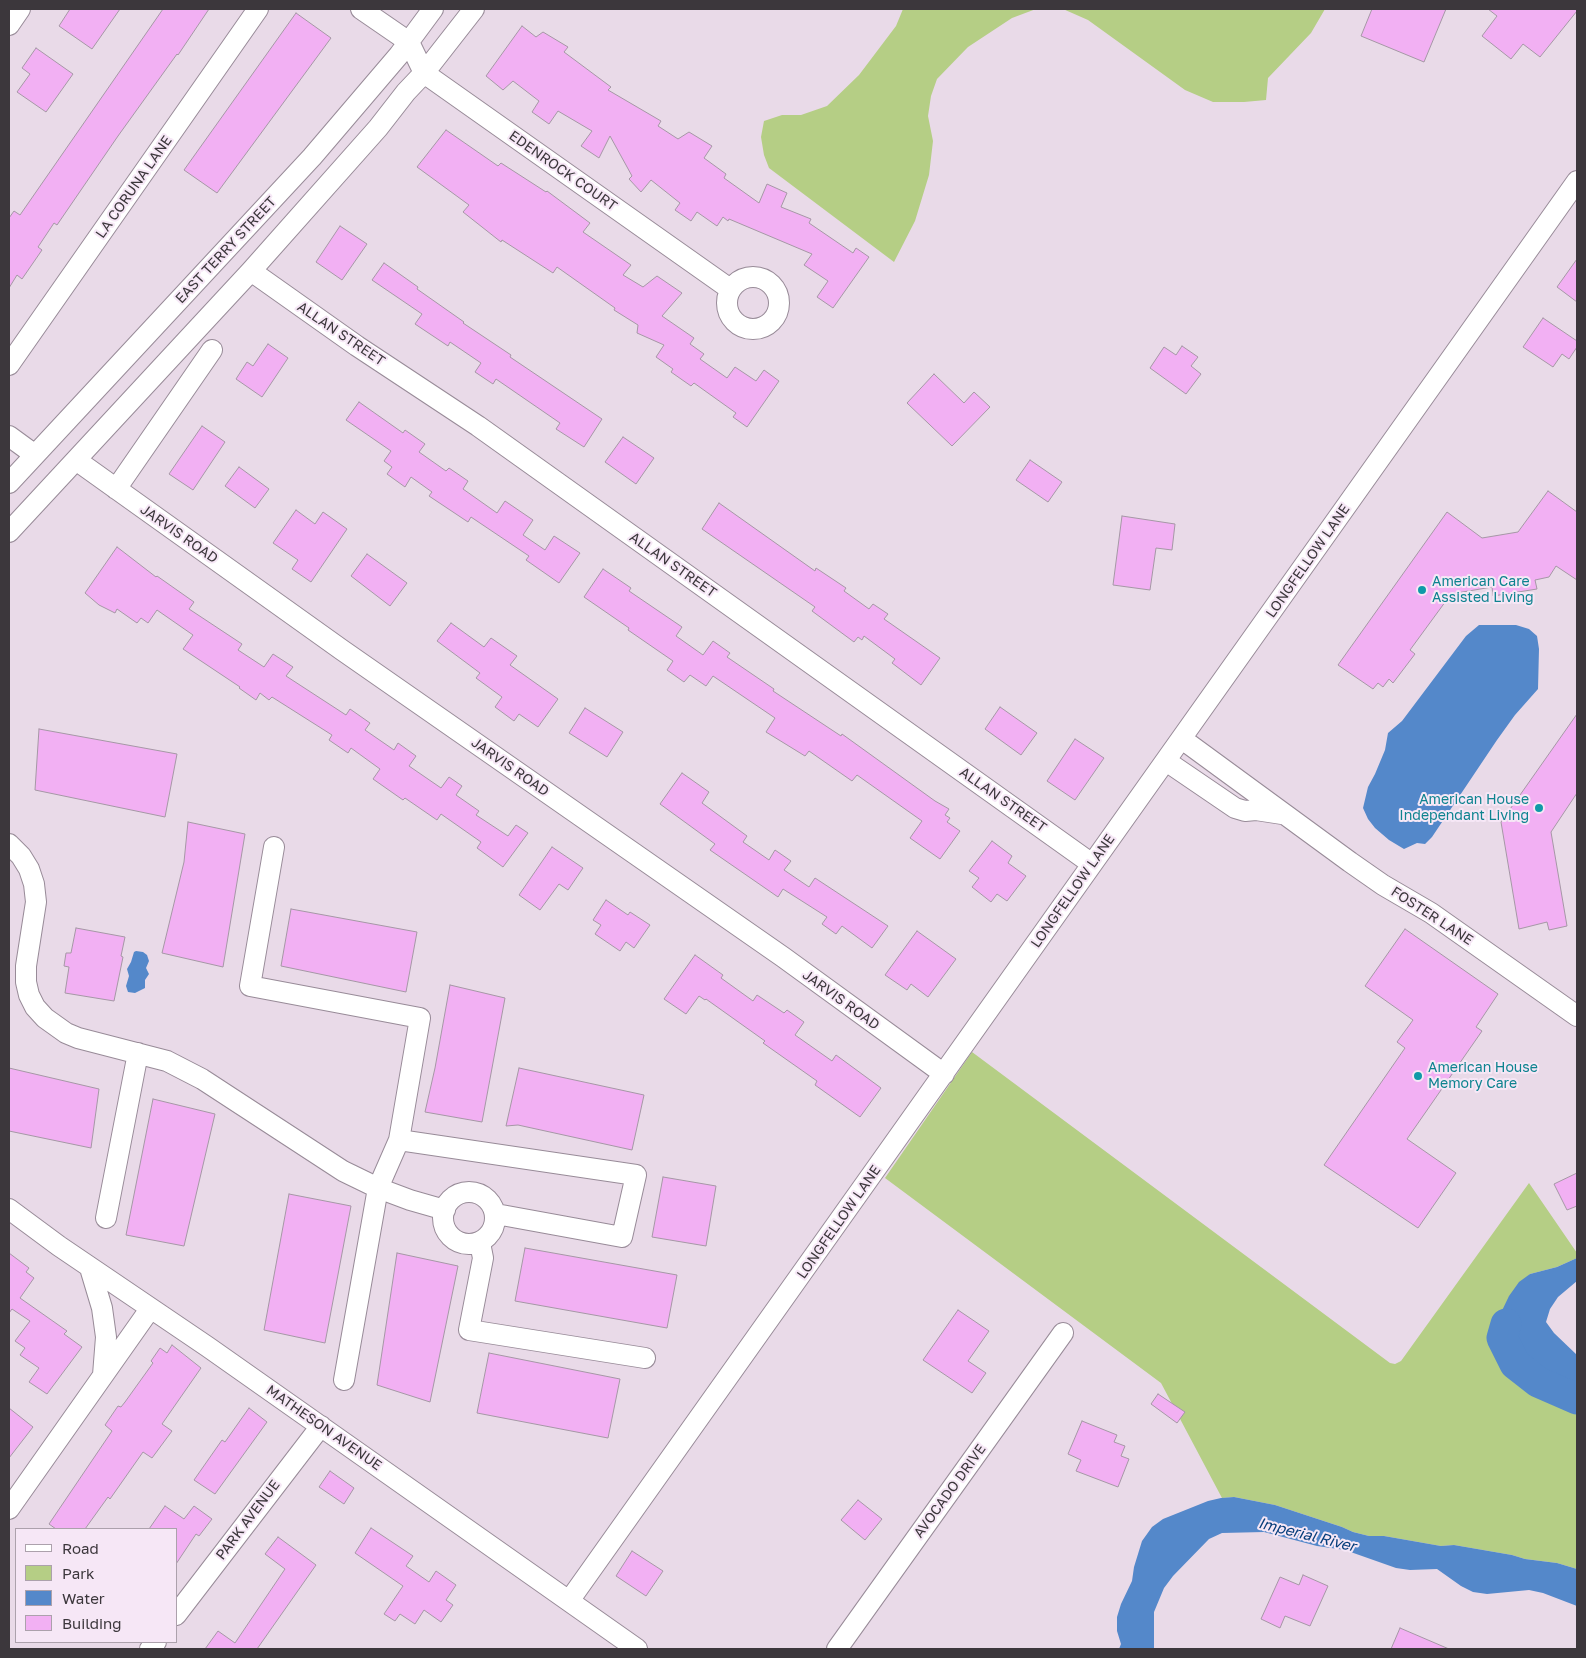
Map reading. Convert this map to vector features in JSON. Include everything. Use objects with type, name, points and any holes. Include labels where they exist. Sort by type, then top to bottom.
[{"type":"street","points":[[9,25],[20,9]]},
{"type":"street","name":"LA CORUNA LANE","points":[[9,365],[258,9]]},
{"type":"street","points":[[361,9],[409,42]]},
{"type":"street","name":"EAST TERRY STREET","points":[[9,483],[312,157],[409,42],[433,9]]},
{"type":"street","points":[[9,532],[251,271],[378,128],[474,9]]},
{"type":"street","name":"EDENROCK COURT","points":[[409,42],[424,73],[730,289]]},
{"type":"street","name":"LONGFELLOW LANE","points":[[569,1601],[1577,181]]},
{"type":"street","name":"ALLAN STREET","points":[[251,271],[357,346],[478,426],[1092,864]]},
{"type":"street","points":[[116,489],[212,350]]},
{"type":"street","points":[[9,436],[35,455]]},
{"type":"street","name":"JARVIS ROAD","points":[[76,460],[342,650],[783,958],[944,1074]]},
{"type":"street","name":"FOSTER LANE","points":[[1182,739],[1382,885],[1431,913],[1577,1016]]},
{"type":"street","name":"FOSTER LANE","points":[[1166,761],[1226,804],[1244,812],[1256,810],[1287,815]]},
{"type":"street","points":[[9,844],[30,869],[34,884],[36,902],[26,974],[29,995],[35,1007],[45,1018],[66,1033],[78,1038],[167,1061],[182,1068],[343,1171],[378,1188],[445,1210]]},
{"type":"street","points":[[274,847],[250,986],[420,1018],[399,1140],[378,1188],[344,1380]]},
{"type":"street","points":[[106,1218],[138,1053]]},
{"type":"street","points":[[399,1140],[636,1175],[622,1237],[496,1214]]},
{"type":"street","points":[[472,1192],[488,1199],[496,1214],[492,1231],[480,1243],[463,1244],[455,1240],[445,1227],[443,1218],[449,1202],[456,1196],[472,1192]]},
{"type":"street","name":"MATHESON AVENUE","points":[[9,1209],[90,1268],[208,1347],[637,1649]]},
{"type":"street","points":[[480,1243],[483,1258],[469,1330],[645,1358]]},
{"type":"street","points":[[90,1268],[102,1308],[106,1337],[103,1375]]},
{"type":"street","points":[[9,1509],[150,1309]]},
{"type":"street","name":"AVOCADO DRIVE","points":[[837,1649],[1063,1333]]},
{"type":"street","name":"PARK AVENUE","points":[[178,1612],[321,1426]]},
{"type":"green space","points":[[903,9],[1036,9],[1012,18],[968,47],[937,79],[931,96],[928,116],[933,141],[929,175],[915,221],[894,262],[769,168],[764,155],[761,137],[764,121],[782,115],[801,115],[827,106],[859,75],[896,26]]},
{"type":"green space","points":[[1063,9],[1325,9],[1311,33],[1268,78],[1266,100],[1213,102],[1185,90],[1088,20]]},
{"type":"green space","points":[[972,1052],[1390,1363],[1395,1364],[1401,1361],[1529,1183],[1577,1253],[1577,1258],[1557,1267],[1530,1274],[1498,1320],[1504,1347],[1511,1360],[1523,1369],[1547,1378],[1577,1398],[1577,1569],[1557,1563],[1525,1559],[1454,1545],[1441,1546],[1384,1536],[1369,1536],[1275,1505],[1234,1497],[1222,1498],[1161,1383],[885,1178]]},
{"type":"water","points":[[1479,625],[1516,625],[1529,629],[1537,636],[1539,649],[1538,689],[1515,715],[1497,740],[1432,837],[1425,844],[1417,843],[1404,849],[1389,840],[1368,819],[1363,808],[1368,787],[1385,750],[1388,733],[1402,721],[1466,636]]},
{"type":"water","points":[[136,951],[147,955],[149,961],[146,968],[149,974],[145,980],[145,988],[135,993],[128,992],[126,986],[129,976],[127,969]]},
{"type":"water","points":[[1577,1258],[1577,1281],[1558,1297],[1550,1309],[1546,1322],[1554,1333],[1577,1355],[1577,1398],[1547,1378],[1523,1369],[1511,1360],[1504,1347],[1498,1319],[1509,1296],[1519,1282],[1530,1274],[1557,1267]]},
{"type":"water","points":[[1234,1497],[1275,1505],[1369,1536],[1384,1536],[1441,1546],[1454,1545],[1525,1559],[1557,1563],[1577,1569],[1577,1606],[1543,1593],[1529,1590],[1487,1594],[1473,1592],[1437,1569],[1410,1570],[1396,1568],[1345,1550],[1317,1546],[1264,1532],[1222,1533],[1209,1539],[1164,1588],[1154,1612],[1154,1649],[1119,1649],[1121,1644],[1117,1631],[1117,1617],[1132,1581],[1142,1541],[1152,1527],[1163,1519],[1208,1501]]},
{"type":"building","points":[[70,9],[120,9],[92,49],[59,26]]},
{"type":"building","points":[[163,9],[209,9],[57,225],[54,223],[38,247],[42,250],[22,279],[17,275],[9,288],[9,218],[14,211],[20,215]]},
{"type":"building","points":[[1372,9],[1446,9],[1424,62],[1361,36]]},
{"type":"building","points":[[1488,9],[1577,9],[1577,11],[1540,57],[1523,44],[1511,59],[1482,36],[1497,16]]},
{"type":"building","points":[[296,13],[331,38],[217,193],[184,170]]},
{"type":"building","points":[[522,26],[536,37],[543,32],[568,47],[564,52],[611,87],[608,90],[661,121],[658,126],[678,139],[689,132],[712,146],[704,158],[726,174],[724,178],[759,203],[767,184],[787,193],[781,207],[811,219],[809,223],[853,253],[856,248],[869,257],[833,308],[817,297],[828,281],[804,265],[812,254],[729,219],[728,221],[723,217],[717,226],[697,212],[691,221],[675,210],[680,203],[651,180],[641,192],[629,179],[632,176],[610,136],[599,158],[581,146],[592,131],[558,111],[549,124],[532,112],[539,101],[513,81],[503,90],[486,76]]},
{"type":"building","points":[[36,48],[73,74],[46,112],[17,92],[30,74],[22,68]]},
{"type":"building","points":[[446,130],[498,166],[501,163],[547,191],[590,223],[583,232],[631,265],[623,275],[643,287],[657,276],[682,293],[662,316],[694,338],[690,344],[704,354],[700,359],[727,378],[735,367],[756,381],[764,370],[779,381],[747,427],[733,417],[736,413],[694,383],[691,386],[671,372],[673,369],[656,357],[664,345],[637,333],[638,325],[614,310],[615,308],[557,267],[553,273],[502,240],[501,242],[463,212],[469,205],[417,167]]},
{"type":"building","points":[[340,226],[367,244],[342,280],[316,262]]},
{"type":"building","points":[[1577,259],[1577,302],[1557,287]]},
{"type":"building","points":[[384,263],[463,323],[511,355],[510,357],[602,419],[584,447],[556,429],[560,423],[496,379],[493,384],[475,372],[481,363],[450,342],[448,346],[415,324],[422,314],[372,280]]},
{"type":"building","points":[[1543,318],[1577,341],[1577,347],[1569,359],[1562,354],[1553,367],[1523,347]]},
{"type":"building","points":[[268,344],[288,358],[262,397],[236,379],[247,362],[253,366]]},
{"type":"building","points":[[1182,346],[1198,357],[1191,366],[1201,374],[1186,394],[1150,368],[1164,347],[1176,355]]},
{"type":"building","points":[[934,374],[964,403],[974,392],[990,407],[952,446],[907,403]]},
{"type":"building","points":[[359,402],[403,433],[405,430],[425,444],[419,452],[446,471],[449,468],[468,481],[463,489],[497,513],[505,501],[533,520],[523,535],[545,550],[554,536],[580,553],[559,583],[526,560],[529,556],[471,517],[468,522],[429,496],[432,492],[411,477],[405,487],[387,474],[392,467],[384,461],[391,451],[346,420]]},
{"type":"building","points":[[202,426],[225,442],[193,490],[169,474]]},
{"type":"building","points":[[623,437],[654,458],[636,484],[605,462]]},
{"type":"building","points":[[1030,460],[1062,482],[1048,502],[1016,480]]},
{"type":"building","points":[[239,467],[269,489],[255,508],[225,486]]},
{"type":"building","name":"American Care Assisted Living","points":[[1548,491],[1577,512],[1577,580],[1556,566],[1549,577],[1535,580],[1537,589],[1493,596],[1492,587],[1451,594],[1410,650],[1415,654],[1393,683],[1389,679],[1383,687],[1378,683],[1373,689],[1338,665],[1447,512],[1482,538],[1518,532]]},
{"type":"building","points":[[719,503],[815,571],[816,568],[846,588],[844,591],[869,609],[873,604],[888,614],[884,619],[940,658],[921,685],[892,663],[895,659],[864,636],[862,640],[858,637],[854,642],[812,611],[815,607],[702,529]]},
{"type":"building","points":[[296,510],[315,524],[323,512],[347,529],[311,582],[292,569],[298,560],[273,543]]},
{"type":"building","points":[[1122,516],[1175,524],[1172,550],[1156,548],[1150,590],[1113,585]]},
{"type":"building","points":[[117,547],[156,577],[194,602],[189,609],[242,644],[238,650],[264,667],[273,654],[293,667],[286,676],[346,715],[350,709],[370,723],[365,730],[394,750],[398,743],[416,756],[409,766],[441,788],[449,777],[462,786],[456,795],[479,811],[476,815],[508,836],[516,825],[528,833],[503,867],[477,848],[481,842],[441,814],[437,820],[373,779],[380,769],[351,748],[348,753],[329,740],[332,735],[272,697],[269,700],[260,693],[256,700],[183,649],[193,635],[157,610],[148,623],[141,618],[137,623],[117,609],[115,613],[99,605],[85,593]]},
{"type":"building","points":[[367,554],[407,583],[390,606],[351,576]]},
{"type":"building","points":[[603,569],[631,588],[629,591],[682,627],[676,636],[703,655],[713,641],[730,653],[727,657],[774,689],[773,691],[841,736],[842,734],[949,809],[945,815],[950,818],[947,822],[960,831],[940,859],[910,838],[922,821],[857,775],[852,781],[809,751],[805,756],[766,732],[775,718],[713,676],[706,686],[690,675],[684,682],[667,670],[673,661],[584,597]]},
{"type":"building","points":[[451,623],[484,647],[491,638],[517,656],[510,665],[558,699],[538,727],[519,714],[514,721],[495,707],[502,697],[476,678],[480,673],[437,641]]},
{"type":"building","points":[[1000,707],[1037,733],[1021,755],[985,729]]},
{"type":"building","points":[[585,708],[623,732],[607,757],[569,733]]},
{"type":"building","name":"American House Independant Living","points":[[1577,714],[1577,793],[1551,832],[1567,926],[1549,930],[1547,922],[1519,929],[1501,822]]},
{"type":"building","points":[[39,729],[177,754],[165,817],[35,790]]},
{"type":"building","points":[[1075,739],[1104,758],[1075,800],[1047,781]]},
{"type":"building","points":[[682,773],[709,792],[702,803],[747,836],[743,842],[769,860],[775,850],[791,861],[784,870],[809,887],[815,878],[888,926],[872,948],[842,926],[836,934],[822,924],[827,917],[783,889],[778,897],[710,850],[715,844],[660,804]]},
{"type":"building","points":[[188,822],[245,834],[223,967],[162,953],[184,862]]},
{"type":"building","points":[[992,841],[1012,856],[1008,863],[1026,876],[1007,901],[997,894],[991,902],[972,887],[979,878],[969,871]]},
{"type":"building","points":[[552,847],[583,868],[568,890],[559,884],[540,910],[519,895]]},
{"type":"building","points":[[606,900],[628,915],[630,912],[650,925],[634,948],[626,942],[620,951],[595,934],[601,925],[593,920]]},
{"type":"building","points":[[291,909],[417,932],[406,992],[281,966]]},
{"type":"building","points":[[76,928],[125,937],[114,1001],[65,993],[69,967],[64,966],[66,953],[71,953]]},
{"type":"building","name":"American House Memory Care","points":[[1405,929],[1498,994],[1476,1027],[1482,1031],[1407,1139],[1456,1173],[1418,1228],[1324,1165],[1405,1048],[1397,1042],[1413,1020],[1365,986]]},
{"type":"building","points":[[917,931],[956,959],[928,997],[911,984],[907,990],[885,975]]},
{"type":"building","points":[[695,955],[723,975],[721,978],[753,1001],[757,995],[784,1013],[787,1010],[804,1022],[795,1035],[832,1061],[836,1055],[881,1088],[860,1117],[815,1085],[817,1081],[763,1043],[765,1041],[706,999],[699,996],[686,1014],[664,999]]},
{"type":"building","points":[[450,985],[505,998],[482,1122],[425,1112]]},
{"type":"building","points":[[9,1068],[99,1089],[91,1148],[9,1131]]},
{"type":"building","points":[[519,1068],[644,1095],[632,1150],[518,1125],[506,1126]]},
{"type":"building","points":[[153,1099],[215,1114],[184,1246],[126,1235]]},
{"type":"building","points":[[1577,1173],[1577,1206],[1567,1210],[1554,1184]]},
{"type":"building","points":[[663,1177],[716,1186],[706,1246],[652,1237]]},
{"type":"building","points":[[289,1194],[351,1206],[325,1343],[264,1330]]},
{"type":"building","points":[[525,1248],[677,1275],[667,1328],[515,1301]]},
{"type":"building","points":[[9,1253],[29,1268],[26,1272],[34,1278],[20,1298],[67,1331],[64,1334],[82,1347],[47,1394],[29,1382],[39,1368],[20,1355],[25,1348],[15,1341],[30,1321],[12,1309],[9,1313]]},
{"type":"building","points":[[397,1253],[458,1266],[430,1402],[377,1385]]},
{"type":"building","points":[[958,1310],[989,1331],[968,1361],[986,1373],[972,1393],[923,1360]]},
{"type":"building","points":[[172,1345],[201,1368],[162,1424],[172,1431],[152,1458],[143,1452],[110,1499],[108,1497],[86,1528],[55,1528],[49,1524],[112,1431],[105,1425],[118,1406],[121,1407],[125,1402],[153,1363],[151,1361],[160,1348],[167,1353]]},
{"type":"building","points":[[489,1353],[620,1379],[608,1438],[477,1413]]},
{"type":"building","points":[[1158,1394],[1185,1412],[1177,1423],[1151,1404]]},
{"type":"building","points":[[9,1408],[33,1427],[9,1458]]},
{"type":"building","points":[[249,1408],[267,1422],[215,1494],[194,1480],[222,1440],[225,1442]]},
{"type":"building","points":[[1082,1421],[1117,1435],[1114,1442],[1125,1446],[1121,1456],[1129,1459],[1118,1487],[1076,1471],[1081,1460],[1068,1454]]},
{"type":"building","points":[[330,1471],[354,1488],[344,1504],[319,1487]]},
{"type":"building","points":[[858,1500],[882,1519],[865,1540],[841,1520]]},
{"type":"building","points":[[165,1506],[184,1519],[194,1506],[212,1519],[199,1536],[196,1534],[178,1561],[178,1528],[150,1528]]},
{"type":"building","points":[[371,1528],[413,1556],[406,1566],[429,1582],[436,1571],[456,1585],[446,1600],[453,1605],[441,1622],[424,1610],[415,1624],[400,1614],[395,1621],[384,1614],[403,1586],[355,1553]]},
{"type":"building","points":[[278,1537],[316,1565],[257,1649],[205,1649],[218,1631],[235,1643],[285,1569],[265,1554]]},
{"type":"building","points":[[632,1551],[663,1571],[646,1596],[616,1576]]},
{"type":"building","points":[[1303,1575],[1328,1586],[1310,1626],[1285,1616],[1280,1628],[1261,1619],[1280,1577],[1299,1585]]},
{"type":"building","points":[[1400,1628],[1449,1649],[1391,1649]]},
{"type":"waterway","name":"Imperial River","points":[[1506,1324],[1502,1338],[1515,1364],[1538,1382],[1577,1399]]},
{"type":"place","name":"American Care Assisted Living","points":[[1422,590]]},
{"type":"place","name":"American House Independant Living","points":[[1539,808]]},
{"type":"place","name":"American House Memory Care","points":[[1418,1076]]}]
